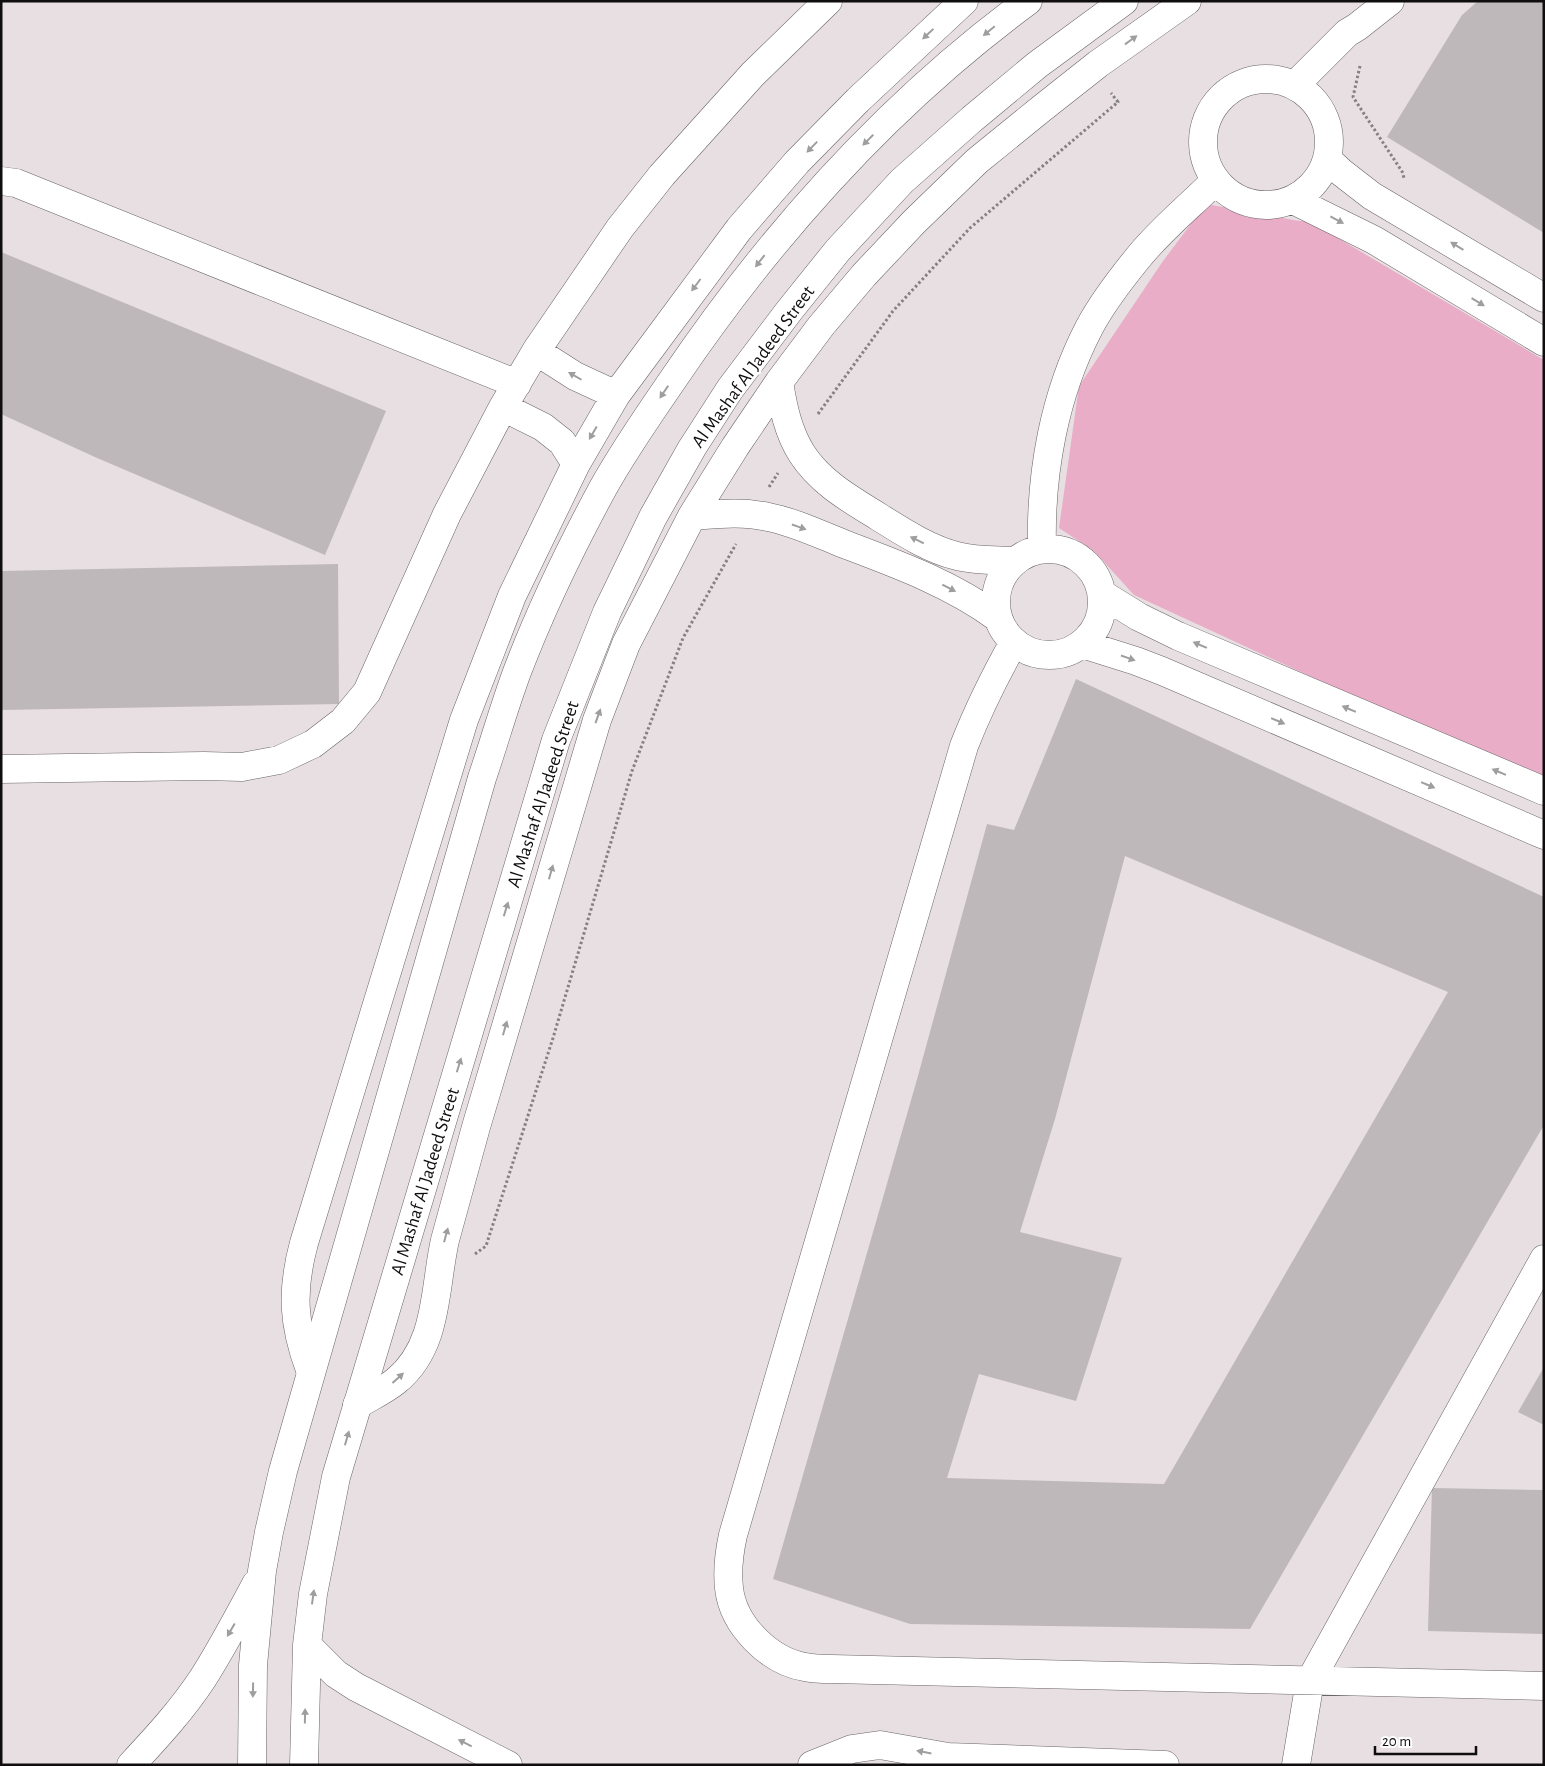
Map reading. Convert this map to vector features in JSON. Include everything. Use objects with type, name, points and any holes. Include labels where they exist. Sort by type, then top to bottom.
[{"type":"street","points":[[1,770],[242,767],[279,760],[314,744],[343,721],[367,692],[447,514],[503,407],[536,351],[620,228],[662,175],[753,74],[828,1]]},
{"type":"street","points":[[252,1765],[254,1665],[262,1571],[268,1532],[282,1471],[482,778],[521,664],[561,573],[604,486],[646,418],[708,327],[779,236],[864,143],[937,73],[1028,1]]},
{"type":"street","name":"Al Mashaf Al Jadeed Street","points":[[304,1765],[307,1645],[313,1594],[336,1477],[556,740],[607,612],[653,517],[692,448],[730,389],[789,310],[838,250],[902,181],[972,119],[1037,65],[1124,1]]},
{"type":"street","points":[[357,1405],[396,1381],[415,1360],[427,1336],[434,1312],[444,1240],[596,720],[626,644],[692,516],[735,446],[779,382],[839,304],[914,222],[977,161],[1092,69],[1187,1]]},
{"type":"street","points":[[1296,85],[1347,33],[1390,1]]},
{"type":"street","points":[[310,1370],[297,1331],[295,1301],[297,1269],[464,720],[512,596],[576,464],[616,395],[739,229],[790,170],[955,4]]},
{"type":"street","points":[[1254,78],[1275,78],[1296,85],[1312,98],[1324,116],[1330,137],[1327,159],[1320,176],[1308,189],[1293,200],[1272,205],[1251,204],[1231,195],[1215,181],[1205,162],[1202,140],[1206,119],[1217,100],[1234,86],[1254,78]]},
{"type":"street","points":[[1327,159],[1364,190],[1544,298]]},
{"type":"street","points":[[6,177],[517,384]]},
{"type":"street","points":[[1042,549],[1041,514],[1046,469],[1055,422],[1069,376],[1089,328],[1112,291],[1138,258],[1215,181]]},
{"type":"street","points":[[1293,200],[1374,240],[1544,342]]},
{"type":"street","points":[[536,351],[575,376],[616,395]]},
{"type":"street","points":[[779,382],[783,407],[790,431],[796,443],[818,474],[837,491],[910,536],[931,546],[957,556],[979,560],[1014,561]]},
{"type":"street","points":[[503,407],[543,427],[562,442],[576,464]]},
{"type":"street","points":[[692,516],[734,513],[769,517],[940,583],[970,599],[998,618]]},
{"type":"street","points":[[1042,549],[1059,549],[1074,554],[1088,564],[1097,578],[1102,594],[1101,613],[1094,630],[1082,644],[1066,652],[1048,655],[1030,652],[1014,642],[998,618],[996,602],[998,587],[1014,561],[1028,553],[1042,549]]},
{"type":"street","points":[[1102,594],[1139,617],[1178,636],[1544,791]]},
{"type":"street","points":[[1014,642],[978,710],[952,784],[733,1535],[727,1562],[729,1591],[738,1617],[756,1640],[778,1657],[804,1667],[1544,1686]]},
{"type":"street","points":[[1082,644],[1109,651],[1162,671],[1544,835]]},
{"type":"street","points":[[1296,1765],[1310,1681],[1544,1259]]},
{"type":"street","points":[[131,1765],[166,1727],[202,1679],[262,1571]]},
{"type":"street","points":[[307,1645],[336,1674],[356,1687],[508,1765]]},
{"type":"street","points":[[812,1765],[852,1749],[880,1745],[948,1757],[1165,1765]]},
{"type":"path","points":[[1347,33],[1362,55],[1353,97],[1403,174],[1407,187],[1392,207]]},
{"type":"path","points":[[439,1282],[486,1246],[553,1038],[632,770],[683,638],[752,515],[796,443],[892,311],[970,228],[1118,102],[1092,69]]},
{"type":"shaded area","points":[[1206,204],[1299,221],[1309,221],[1544,360],[1544,777],[1409,722],[1134,595],[1094,551],[1059,528],[1079,386],[1163,261]]},
{"type":"building","points":[[1478,1],[1544,1],[1544,233],[1387,137],[1462,15]]},
{"type":"building","points":[[1,252],[386,411],[325,555],[97,458],[1,414]]},
{"type":"building","points":[[338,564],[339,704],[1,710],[1,571]]},
{"type":"building","points":[[1076,679],[1544,897],[1544,1125],[1250,1629],[910,1624],[773,1579],[916,1083],[987,824],[1014,830]],"holes":[[[1125,856],[1448,992],[1164,1484],[947,1478],[979,1374],[1076,1401],[1122,1258],[1020,1232],[1055,1119]]]},
{"type":"building","points":[[1544,1367],[1544,1425],[1518,1412]]},
{"type":"building","points":[[1432,1488],[1544,1490],[1544,1634],[1428,1631]]}]
